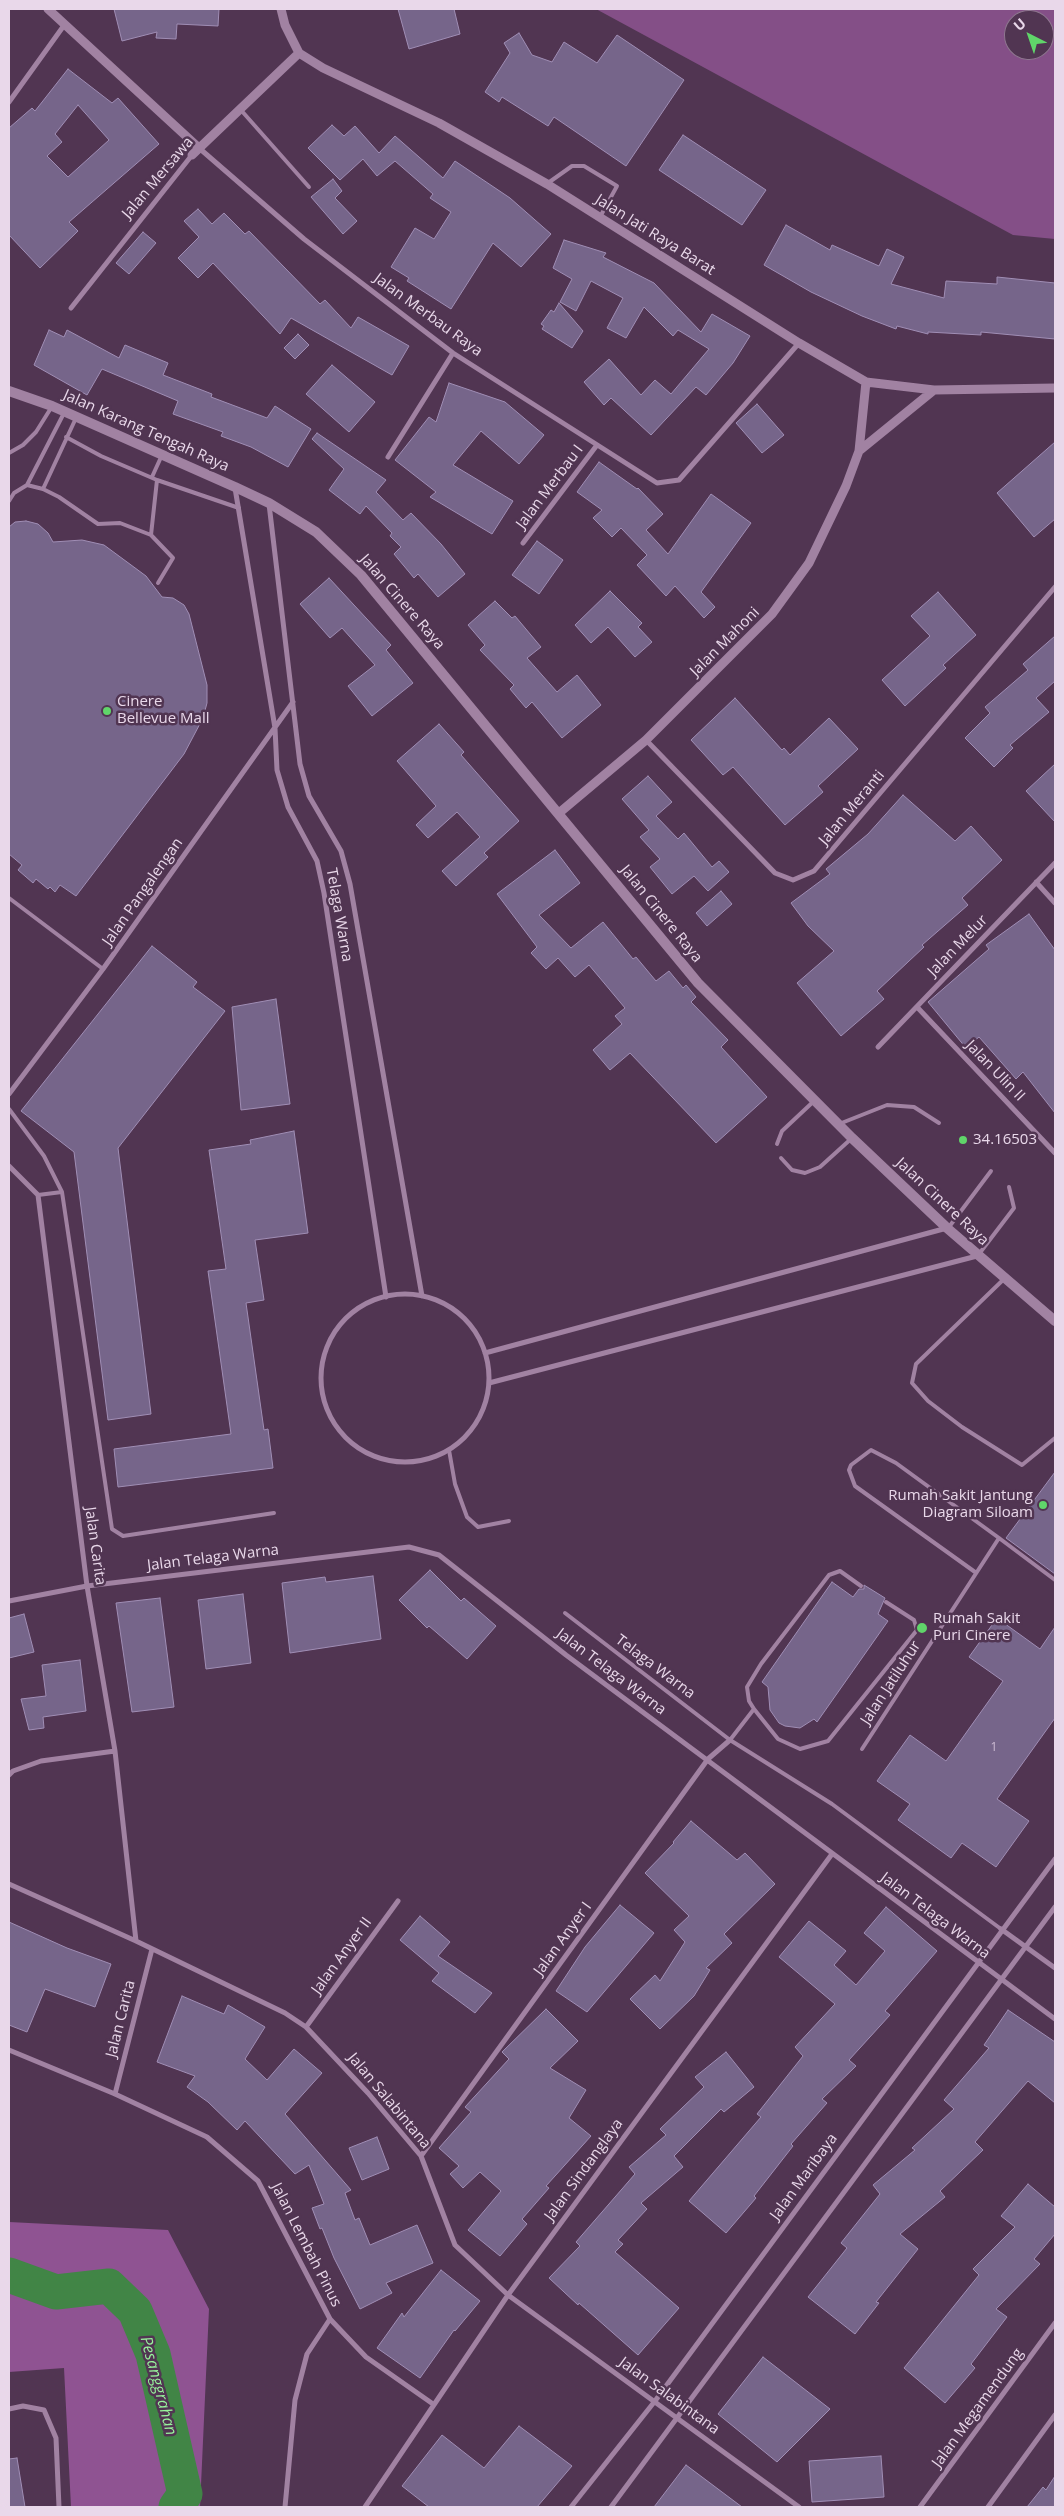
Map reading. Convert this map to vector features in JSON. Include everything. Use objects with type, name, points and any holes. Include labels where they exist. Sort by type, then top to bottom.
[{"type":"main road","name":"Jalan Karang Tengah Raya","points":[[9,391],[77,416],[269,503]]},
{"type":"main road","name":"Jalan Cinere Raya","points":[[269,503],[316,532],[362,575],[698,983],[837,1124],[947,1228],[1055,1321]]},
{"type":"street","points":[[281,9],[285,25],[299,53]]},
{"type":"street","name":"Jalan Merbau Raya","points":[[50,10],[199,148],[304,240],[453,353],[656,483],[679,480],[799,343]]},
{"type":"street","points":[[9,102],[65,24]]},
{"type":"street","name":"Jalan Mersawa","points":[[71,308],[192,155],[299,53]]},
{"type":"street","name":"Jalan Jati Raya Barat","points":[[299,53],[324,68],[439,123],[547,184],[799,343],[866,382],[934,390],[1055,388]]},
{"type":"street","points":[[388,457],[453,353]]},
{"type":"street","name":"Jalan Mahoni","points":[[559,813],[646,740],[772,614],[809,563],[846,486],[859,451],[866,382]]},
{"type":"street","points":[[859,451],[934,390]]},
{"type":"street","name":"Jalan Merbau I","points":[[523,543],[597,445]]},
{"type":"street","name":"Telaga Warna","points":[[235,487],[275,728],[277,770],[288,807],[317,861],[324,893],[386,1297]]},
{"type":"street","name":"Telaga Warna","points":[[269,503],[300,764],[309,796],[340,851],[350,884],[422,1296]]},
{"type":"street","name":"Jalan Meranti","points":[[646,740],[775,872],[793,880],[814,872],[1055,587]]},
{"type":"street","name":"Jalan Pangalengan","points":[[9,1094],[103,969],[294,701]]},
{"type":"street","name":"Jalan Melur","points":[[878,1047],[1055,862]]},
{"type":"street","points":[[1036,882],[1055,903]]},
{"type":"street","name":"Jalan Ulin II","points":[[916,1007],[1055,1153]]},
{"type":"street","points":[[9,1166],[38,1195]]},
{"type":"street","name":"Jalan Carita","points":[[38,1195],[87,1586],[115,1751],[136,1941]]},
{"type":"street","points":[[485,1353],[947,1228]]},
{"type":"street","points":[[489,1383],[978,1256]]},
{"type":"street","points":[[422,1296],[443,1304],[462,1316],[472,1327],[485,1353],[489,1383],[481,1414],[462,1440],[449,1450],[419,1461],[403,1462],[379,1458],[357,1448],[345,1438],[327,1411],[321,1379],[327,1348],[344,1321],[371,1302],[386,1297],[422,1296]]},
{"type":"street","name":"Jalan Telaga Warna","points":[[9,1601],[87,1586],[409,1547],[439,1555],[566,1655],[708,1759],[977,1963],[1055,2019]]},
{"type":"street","name":"Jalan Anyer I","points":[[421,2156],[708,1759],[730,1740]]},
{"type":"street","points":[[9,1775],[13,1771],[41,1761],[115,1751]]},
{"type":"street","name":"Jalan Sindanglaya","points":[[365,2507],[508,2295],[832,1854]]},
{"type":"street","name":"Jalan Maribaya","points":[[571,2507],[655,2401],[1055,1859]]},
{"type":"street","name":"Jalan Salabintana","points":[[9,1884],[136,1941],[285,2014],[306,2027],[368,2093],[421,2156],[455,2245],[508,2295],[799,2507]]},
{"type":"street","name":"Jalan Anyer II","points":[[306,2027],[398,1901]]},
{"type":"street","points":[[611,2507],[1055,1907]]},
{"type":"street","name":"Jalan Telaga Warna","points":[[1002,1929],[1055,1968]]},
{"type":"street","name":"Jalan Carita","points":[[115,2094],[152,1949]]},
{"type":"street","name":"Jalan Lembah Pinus","points":[[9,2050],[115,2094],[207,2137],[258,2181],[330,2319],[307,2354],[295,2400],[284,2507]]},
{"type":"street","points":[[330,2319],[366,2357],[433,2404]]},
{"type":"street","name":"Jalan Megamendung","points":[[920,2507],[1055,2323]]},
{"type":"street","points":[[9,2409],[23,2406],[44,2410],[56,2438],[59,2507]]},
{"type":"street","points":[[988,2507],[1055,2415]]},
{"type":"lane","points":[[240,109],[309,187]]},
{"type":"lane","points":[[547,184],[572,166],[584,166],[617,186],[600,217]]},
{"type":"lane","points":[[9,453],[23,445],[36,432],[52,406]]},
{"type":"lane","points":[[9,500],[14,493],[28,485],[65,412]]},
{"type":"lane","points":[[43,489],[77,416]]},
{"type":"lane","points":[[66,437],[101,456],[157,480],[240,508]]},
{"type":"lane","points":[[152,477],[162,455]]},
{"type":"lane","points":[[151,535],[157,480]]},
{"type":"lane","points":[[28,485],[43,489],[59,497],[98,524],[120,522],[151,535],[173,558],[158,583]]},
{"type":"lane","points":[[9,898],[103,969]]},
{"type":"lane","points":[[777,1144],[782,1131],[814,1101]]},
{"type":"lane","points":[[837,1124],[887,1105],[914,1107],[940,1123]]},
{"type":"lane","points":[[9,1109],[44,1156],[62,1192],[112,1529],[123,1536],[274,1512]]},
{"type":"lane","points":[[781,1158],[792,1170],[805,1173],[820,1167],[852,1138]]},
{"type":"lane","points":[[947,1228],[991,1171]]},
{"type":"lane","points":[[978,1256],[1014,1208],[1009,1187]]},
{"type":"lane","points":[[38,1195],[62,1192]]},
{"type":"lane","points":[[1004,1279],[916,1364],[912,1383],[928,1401],[962,1426],[1022,1465],[1055,1438]]},
{"type":"lane","points":[[449,1450],[455,1484],[467,1516],[478,1527],[509,1521]]},
{"type":"lane","points":[[975,1572],[855,1486],[849,1470],[851,1465],[871,1450],[896,1463],[1055,1580]]},
{"type":"lane","name":"Jalan Jatiluhur","points":[[862,1749],[975,1572],[999,1538]]},
{"type":"lane","points":[[862,1586],[840,1571],[829,1575],[761,1664],[748,1687],[748,1700],[778,1739],[800,1749],[828,1741],[916,1630],[914,1620],[886,1602]]},
{"type":"lane","name":"Telaga Warna","points":[[565,1613],[730,1740]]},
{"type":"lane","points":[[730,1740],[754,1709]]},
{"type":"lane","name":"Jalan Telaga Warna","points":[[730,1740],[832,1804],[1002,1929]]},
{"type":"shaded area","points":[[596,9],[1055,9],[1055,239],[1013,235]]},
{"type":"shaded area","points":[[9,2222],[168,2230],[209,2309],[200,2507],[71,2507],[64,2368],[9,2372]]},
{"type":"building","points":[[114,9],[219,9],[218,26],[177,24],[176,39],[156,38],[157,32],[122,41]]},
{"type":"building","points":[[398,9],[454,9],[460,34],[409,49]]},
{"type":"building","points":[[519,33],[532,55],[552,62],[564,42],[597,63],[617,35],[684,80],[626,166],[554,117],[548,126],[502,97],[499,102],[485,92],[510,53],[504,43]]},
{"type":"building","points":[[68,69],[112,103],[118,98],[159,144],[69,222],[78,231],[40,268],[9,235],[9,128],[32,108],[35,111]],"holes":[[[78,105],[109,140],[68,177],[47,156],[62,142],[55,134]]]},
{"type":"building","points":[[332,125],[344,136],[355,126],[379,153],[395,136],[443,178],[455,161],[510,198],[551,234],[521,267],[493,243],[451,309],[407,281],[409,278],[391,267],[415,228],[434,239],[451,212],[430,198],[433,194],[395,161],[377,176],[363,159],[340,180],[308,148]]},
{"type":"building","points":[[683,135],[766,190],[742,225],[659,170]]},
{"type":"building","points":[[333,179],[342,191],[335,198],[357,221],[343,234],[311,197]]},
{"type":"building","points":[[198,209],[212,224],[224,213],[245,234],[249,231],[320,304],[325,300],[351,328],[358,317],[409,346],[392,375],[291,318],[280,334],[213,263],[198,278],[178,258],[199,237],[184,221]]},
{"type":"building","points":[[786,225],[830,250],[832,245],[879,266],[887,249],[904,257],[891,284],[944,298],[946,281],[997,284],[997,277],[1055,283],[1055,339],[981,332],[981,335],[928,332],[928,334],[897,326],[896,329],[862,316],[811,292],[764,265]]},
{"type":"building","points":[[143,232],[156,243],[129,274],[116,263]]},
{"type":"building","points":[[564,240],[606,253],[603,257],[654,283],[701,332],[712,314],[750,336],[733,363],[706,395],[696,387],[651,435],[611,398],[604,405],[584,382],[609,359],[641,395],[655,380],[671,394],[709,349],[678,330],[673,336],[644,307],[626,338],[607,328],[623,298],[591,281],[576,311],[560,302],[572,279],[553,268]]},
{"type":"building","points":[[559,303],[583,331],[572,348],[542,329],[544,326],[541,324],[551,310],[554,312]]},
{"type":"building","points":[[49,330],[64,337],[67,330],[119,358],[125,345],[168,363],[163,375],[212,394],[211,397],[267,418],[275,406],[311,429],[288,467],[251,447],[221,436],[223,432],[173,414],[178,401],[102,369],[87,395],[34,365]]},
{"type":"building","points":[[298,334],[309,345],[295,359],[284,348]]},
{"type":"building","points":[[332,365],[375,402],[349,432],[306,394]]},
{"type":"building","points":[[449,383],[505,402],[544,435],[519,464],[481,431],[453,465],[513,501],[492,534],[430,497],[436,492],[395,460],[429,417],[436,422]]},
{"type":"building","points":[[757,404],[784,435],[762,453],[736,423]]},
{"type":"building","points":[[317,433],[386,480],[376,492],[403,520],[411,513],[441,544],[465,574],[438,597],[418,574],[414,578],[394,554],[401,547],[390,536],[392,533],[366,506],[360,514],[329,490],[344,469],[312,439]]},
{"type":"building","points":[[1055,442],[1055,519],[1034,537],[997,493]]},
{"type":"building","points":[[599,462],[638,488],[663,514],[646,530],[668,554],[711,494],[751,523],[701,592],[715,607],[704,618],[675,586],[666,596],[637,565],[647,555],[621,528],[612,537],[593,518],[602,510],[577,492]]},
{"type":"building","name":"Cinere Bellevue Mall","points":[[26,521],[38,524],[48,533],[53,542],[82,540],[104,545],[146,576],[162,597],[173,598],[184,605],[189,614],[207,685],[207,703],[203,718],[184,754],[76,896],[60,885],[55,892],[36,879],[33,883],[18,870],[22,865],[9,854],[9,527],[15,522]]},
{"type":"building","points":[[537,541],[563,560],[539,594],[512,575]]},
{"type":"building","points":[[329,578],[391,645],[386,650],[413,683],[372,716],[348,686],[375,665],[342,628],[330,638],[300,604]]},
{"type":"building","points":[[610,591],[642,623],[638,627],[652,642],[635,657],[608,627],[591,643],[575,625]]},
{"type":"building","points":[[938,592],[976,635],[943,665],[946,668],[905,706],[882,680],[930,636],[911,616]]},
{"type":"building","points":[[495,601],[512,618],[515,616],[541,647],[527,658],[557,692],[577,675],[601,705],[562,738],[532,702],[526,708],[510,689],[514,685],[480,650],[485,645],[468,625]]},
{"type":"building","points":[[1055,636],[1055,681],[1036,698],[1049,712],[1010,745],[1013,748],[994,767],[965,738],[990,713],[985,707],[1028,670],[1023,664]]},
{"type":"building","points":[[735,698],[782,750],[784,748],[790,755],[829,718],[858,749],[818,786],[823,792],[785,825],[733,767],[723,775],[691,740]]},
{"type":"building","points":[[439,724],[464,752],[461,755],[519,821],[484,853],[488,857],[456,886],[442,871],[480,837],[457,812],[428,838],[416,825],[436,806],[397,761]]},
{"type":"building","points":[[1055,764],[1055,822],[1026,791]]},
{"type":"building","points":[[648,776],[672,802],[656,816],[678,839],[684,833],[712,867],[719,861],[729,872],[708,891],[694,876],[672,894],[650,867],[660,859],[640,837],[649,830],[622,799]]},
{"type":"building","points":[[903,795],[955,841],[971,826],[1002,860],[962,898],[968,905],[922,945],[924,947],[877,991],[884,999],[841,1036],[797,983],[834,951],[808,926],[791,903],[830,874],[826,869],[868,834]]},
{"type":"building","points":[[555,850],[580,883],[539,915],[571,948],[603,922],[633,959],[636,957],[656,981],[669,971],[683,988],[686,985],[696,997],[691,1002],[728,1040],[721,1047],[767,1097],[716,1143],[630,1053],[610,1070],[593,1050],[622,1024],[615,1016],[625,1008],[589,965],[575,977],[558,958],[546,969],[531,953],[537,947],[497,894]]},
{"type":"building","points":[[721,891],[732,904],[707,926],[696,913]]},
{"type":"building","points":[[1029,914],[1055,950],[1055,1113],[1023,1072],[1016,1079],[979,1037],[966,1048],[928,1002],[989,949],[986,945]]},
{"type":"building","points":[[152,946],[197,982],[193,987],[225,1011],[118,1148],[151,1414],[108,1420],[74,1152],[21,1111]]},
{"type":"building","points":[[276,999],[290,1104],[241,1110],[232,1007]]},
{"type":"building","points":[[294,1131],[308,1233],[255,1240],[264,1300],[246,1303],[264,1430],[268,1429],[273,1468],[118,1487],[114,1449],[231,1434],[208,1271],[226,1269],[209,1150],[251,1144],[250,1140]]},
{"type":"building","name":"Rumah Sakit Jantung Diagram Siloam","points":[[1055,1472],[1055,1574],[1006,1538]]},
{"type":"building","points":[[430,1570],[461,1601],[464,1598],[496,1626],[467,1659],[429,1626],[427,1628],[399,1600]]},
{"type":"building","points":[[373,1576],[381,1639],[290,1653],[282,1583],[325,1577],[326,1582]]},
{"type":"building","points":[[832,1582],[853,1597],[859,1589],[864,1589],[864,1585],[885,1598],[878,1614],[888,1621],[817,1722],[814,1719],[800,1728],[785,1726],[779,1723],[770,1710],[768,1687],[762,1682]]},
{"type":"building","points":[[243,1594],[251,1663],[206,1669],[198,1600]]},
{"type":"building","points":[[160,1598],[174,1707],[132,1712],[116,1603]]},
{"type":"building","points":[[24,1614],[34,1652],[9,1658],[9,1618]]},
{"type":"building","name":"Rumah Sakit Puri Cinere","points":[[997,1618],[1040,1649],[1055,1627],[1055,1718],[997,1799],[1029,1821],[996,1867],[962,1843],[951,1858],[898,1820],[910,1804],[877,1781],[910,1735],[946,1761],[1003,1681],[969,1657]]},
{"type":"building","points":[[80,1660],[86,1711],[43,1717],[44,1728],[29,1730],[21,1699],[46,1696],[42,1665]]},
{"type":"building","points":[[691,1821],[737,1860],[745,1853],[775,1884],[724,1934],[732,1943],[706,1968],[710,1970],[694,1996],[660,2029],[630,1999],[655,1975],[660,1981],[685,1942],[674,1930],[689,1916],[645,1873],[674,1843]]},
{"type":"building","points":[[620,1905],[654,1933],[587,2012],[556,1991],[585,1947]]},
{"type":"building","points":[[886,1907],[937,1951],[885,2011],[890,2015],[849,2060],[856,2066],[822,2099],[827,2103],[791,2144],[793,2146],[754,2196],[756,2198],[726,2233],[689,2201],[761,2117],[757,2114],[803,2056],[795,2047],[835,2004],[779,1957],[809,1921],[846,1951],[834,1965],[856,1985],[885,1951],[864,1933]]},
{"type":"building","points":[[420,1916],[450,1942],[438,1956],[492,1993],[475,2013],[432,1981],[439,1973],[400,1940]]},
{"type":"building","points":[[9,1922],[67,1948],[111,1964],[95,2007],[45,1989],[27,2032],[9,2025]]},
{"type":"building","points":[[182,1996],[224,2014],[228,2005],[265,2027],[245,2059],[267,2080],[294,2049],[322,2073],[285,2114],[351,2190],[345,2193],[355,2220],[359,2218],[370,2245],[417,2225],[433,2263],[386,2283],[392,2293],[360,2309],[334,2258],[322,2228],[320,2229],[312,2208],[324,2204],[309,2165],[295,2174],[245,2121],[237,2130],[208,2102],[187,2087],[195,2076],[157,2062]]},
{"type":"building","points":[[546,2009],[578,2041],[550,2068],[586,2090],[569,2118],[591,2136],[546,2186],[549,2188],[522,2219],[527,2224],[500,2256],[468,2230],[501,2191],[480,2172],[463,2188],[450,2174],[459,2166],[439,2148],[471,2112],[465,2107],[509,2059],[502,2052]]},
{"type":"building","points":[[1008,2010],[1055,2042],[1055,2103],[1028,2081],[975,2142],[983,2150],[940,2191],[945,2197],[900,2234],[918,2249],[876,2302],[879,2303],[855,2334],[808,2297],[847,2248],[841,2243],[880,2194],[873,2185],[915,2150],[912,2148],[954,2109],[944,2100],[989,2048],[984,2045]]},
{"type":"building","points":[[726,2052],[754,2087],[724,2112],[721,2109],[674,2156],[683,2167],[641,2203],[647,2209],[618,2240],[623,2244],[615,2252],[679,2308],[638,2355],[549,2278],[580,2246],[576,2242],[635,2174],[629,2167],[666,2135],[660,2129],[704,2087],[695,2077]]},
{"type":"building","points":[[377,2137],[389,2169],[362,2180],[349,2148]]},
{"type":"building","points":[[1028,2184],[1055,2207],[1055,2234],[1034,2259],[1040,2264],[996,2309],[1007,2317],[971,2364],[975,2368],[945,2403],[904,2368],[979,2275],[973,2269],[1015,2227],[1001,2216]]},
{"type":"building","points":[[441,2270],[480,2301],[454,2330],[420,2378],[377,2348],[402,2313],[404,2317]]},
{"type":"building","points":[[763,2357],[830,2409],[777,2462],[718,2414]]},
{"type":"building","points":[[519,2426],[572,2466],[537,2507],[429,2507],[402,2486],[442,2435],[484,2468]]},
{"type":"building","points":[[881,2456],[884,2497],[812,2502],[809,2461]]},
{"type":"building","points":[[17,2458],[25,2507],[9,2507],[9,2459]]},
{"type":"building","points":[[686,2465],[742,2507],[654,2507]]},
{"type":"building","points":[[1055,2476],[1055,2507],[1027,2507],[1043,2487],[1046,2490]]},
{"type":"waterway","name":"Pesanggrahan","points":[[9,2275],[56,2292],[109,2286],[135,2311],[153,2354],[185,2494],[176,2507]]},
{"type":"place","name":"Cinere Bellevue Mall","points":[[107,711]]},
{"type":"place","name":"34.16503","points":[[963,1140]]},
{"type":"place","name":"Rumah Sakit Jantung Diagram Siloam","points":[[1043,1505]]},
{"type":"place","name":"Rumah Sakit Puri Cinere","points":[[922,1628]]}]
